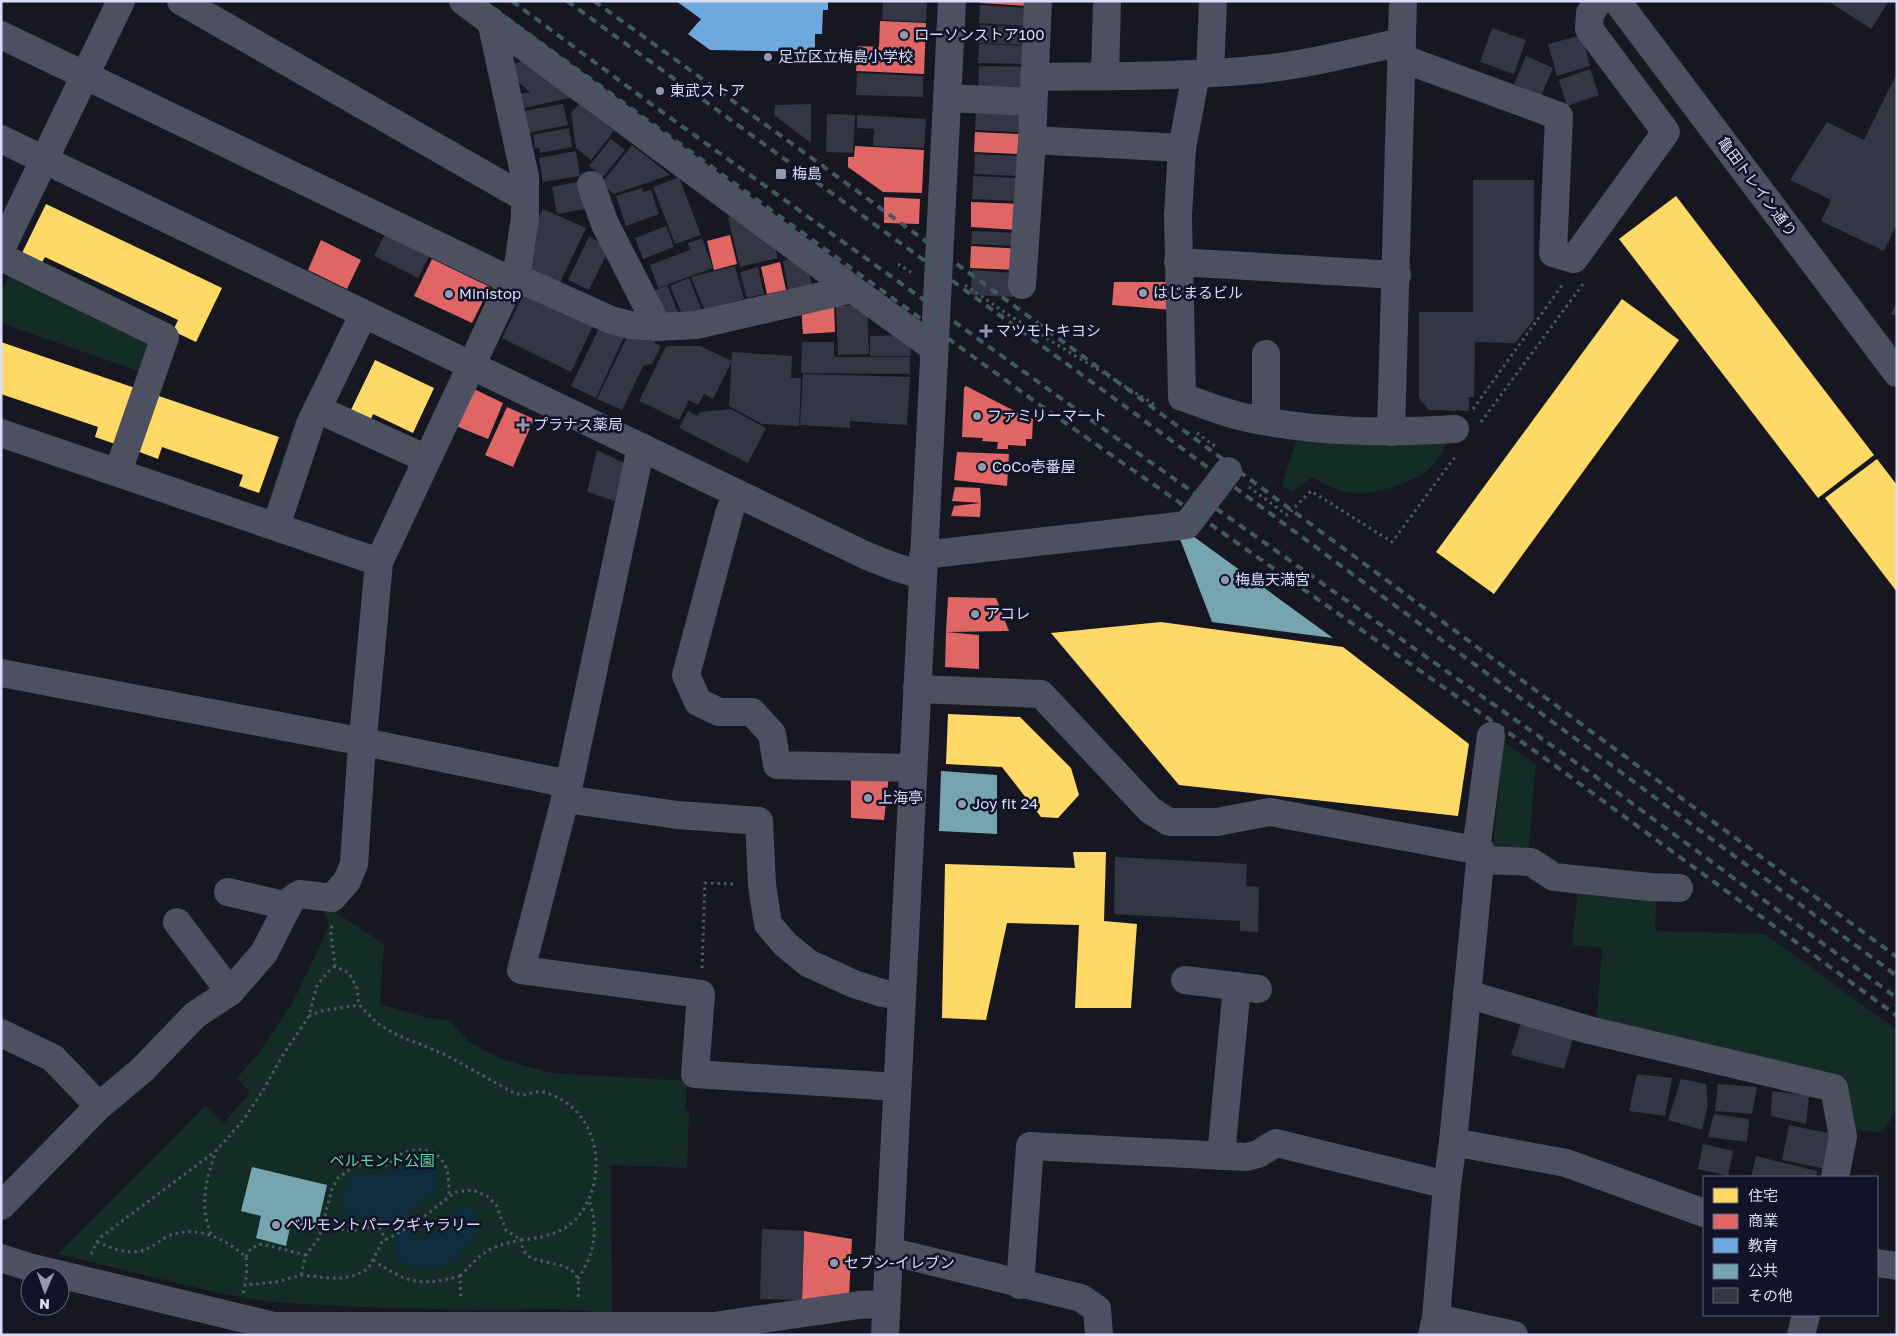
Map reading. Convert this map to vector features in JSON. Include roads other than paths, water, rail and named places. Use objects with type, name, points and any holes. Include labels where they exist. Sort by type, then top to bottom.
[{"type":"street","points":[[118,472],[165,337],[3,245],[121,1]]},
{"type":"street","points":[[181,1],[525,198]]},
{"type":"street","points":[[462,1],[934,348]]},
{"type":"street","points":[[885,1335],[952,1]]},
{"type":"street","points":[[1022,284],[1032,140],[1038,1]]},
{"type":"street","points":[[1105,76],[1107,1]]},
{"type":"street","points":[[1213,1],[1203,73],[1182,148],[1178,262],[1182,398],[1247,418],[1292,426],[1464,436]]},
{"type":"street","points":[[1391,432],[1397,275],[1403,1]]},
{"type":"street","points":[[947,98],[1034,90],[1105,76],[1264,69],[1324,59],[1402,50],[1559,116],[1553,253],[1580,270],[1666,132],[1589,29],[1590,13],[1599,1]]},
{"type":"street","name":"亀田トレイン通り","points":[[1617,1],[1897,373]]},
{"type":"street","points":[[1,1206],[99,1106],[142,1070],[195,1015],[230,992],[264,953],[291,900],[300,894],[332,898],[347,881],[354,864],[361,759],[379,562],[471,365],[514,279],[518,266],[525,217],[525,177],[491,21]]},
{"type":"street","points":[[1,35],[497,274],[531,284],[610,320],[630,325],[658,327],[696,325],[852,289]]},
{"type":"street","points":[[1,139],[867,556],[896,567],[923,565],[1187,525],[1228,471]]},
{"type":"street","points":[[1032,140],[1182,148]]},
{"type":"street","points":[[591,185],[605,224],[658,327]]},
{"type":"street","points":[[1178,262],[1397,275]]},
{"type":"street","points":[[276,526],[310,424],[363,314]]},
{"type":"street","points":[[1266,354],[1266,421]]},
{"type":"street","points":[[317,409],[427,459]]},
{"type":"street","points":[[1,432],[379,562]]},
{"type":"street","points":[[641,447],[567,791],[521,970],[701,994],[695,1074],[897,1086]]},
{"type":"street","points":[[730,510],[686,675],[698,702],[719,712],[752,712],[772,734],[778,766],[913,768]]},
{"type":"street","points":[[1,673],[364,742],[567,791],[678,815],[759,820],[762,885],[768,924],[785,944],[808,963],[854,984],[882,993],[902,996]]},
{"type":"street","points":[[917,689],[1041,694],[1150,810],[1169,822],[1216,822],[1270,812],[1478,855],[1531,862],[1554,877],[1678,888]]},
{"type":"street","points":[[1491,736],[1434,1326],[1514,1335]]},
{"type":"street","points":[[228,892],[288,906]]},
{"type":"street","points":[[177,922],[230,992]]},
{"type":"street","points":[[1185,980],[1247,987],[1221,1156]]},
{"type":"street","points":[[1467,994],[1589,1030],[1834,1088],[1843,1137],[1835,1176]]},
{"type":"street","points":[[1,1033],[53,1058],[99,1106]]},
{"type":"street","points":[[1453,1142],[1566,1163],[1703,1213]]},
{"type":"street","points":[[1020,1284],[1030,1146],[1246,1157],[1258,1154],[1276,1143],[1447,1185]]},
{"type":"street","points":[[889,1251],[1081,1298],[1097,1309],[1099,1335]]},
{"type":"street","points":[[1,1258],[29,1267],[229,1317],[274,1326],[390,1330],[587,1323],[714,1326],[859,1305],[886,1304]]},
{"type":"street","points":[[1878,1263],[1897,1266]]},
{"type":"street","points":[[1801,1335],[1806,1316]]},
{"type":"water","points":[[414,1159],[430,1165],[436,1172],[438,1182],[437,1189],[416,1204],[408,1215],[407,1222],[410,1230],[417,1239],[425,1241],[431,1237],[463,1207],[474,1210],[476,1214],[476,1226],[466,1245],[451,1262],[439,1268],[420,1269],[407,1265],[398,1257],[392,1227],[385,1219],[374,1216],[353,1217],[344,1214],[342,1208],[345,1189],[357,1174],[390,1173]]},
{"type":"railway","points":[[483,1],[1037,403],[1539,754],[1897,1016]]},
{"type":"railway","points":[[512,1],[651,104],[1098,425],[1592,774],[1897,998]]},
{"type":"railway","points":[[567,1],[1111,396],[1897,976]]},
{"type":"railway","points":[[594,1],[1084,357],[1897,957]]},
{"type":"place","name":"ローソンストア100","points":[[904,35]]},
{"type":"place","name":"足立区立梅島小学校","points":[[768,57]]},
{"type":"place","name":"東武ストア","points":[[660,91]]},
{"type":"place","name":"梅島","points":[[781,174]]},
{"type":"place","name":"はじまるビル","points":[[1143,293]]},
{"type":"place","name":"Ministop","points":[[449,294]]},
{"type":"place","name":"マツモトキヨシ","points":[[986,331]]},
{"type":"place","name":"ファミリーマート","points":[[977,416]]},
{"type":"place","name":"プラナス薬局","points":[[523,425]]},
{"type":"place","name":"CoCo壱番屋","points":[[982,467]]},
{"type":"place","name":"梅島天満宮","points":[[1225,580]]},
{"type":"place","name":"アコレ","points":[[975,614]]},
{"type":"place","name":"上海亭","points":[[868,798]]},
{"type":"place","name":"Joy fit 24","points":[[962,804]]},
{"type":"place","name":"ベルモントパークギャラリー","points":[[276,1225]]},
{"type":"place","name":"セブン-イレブン","points":[[834,1263]]},
{"type":"park label","name":"ベルモント公園","points":[[382,1161]]}]
